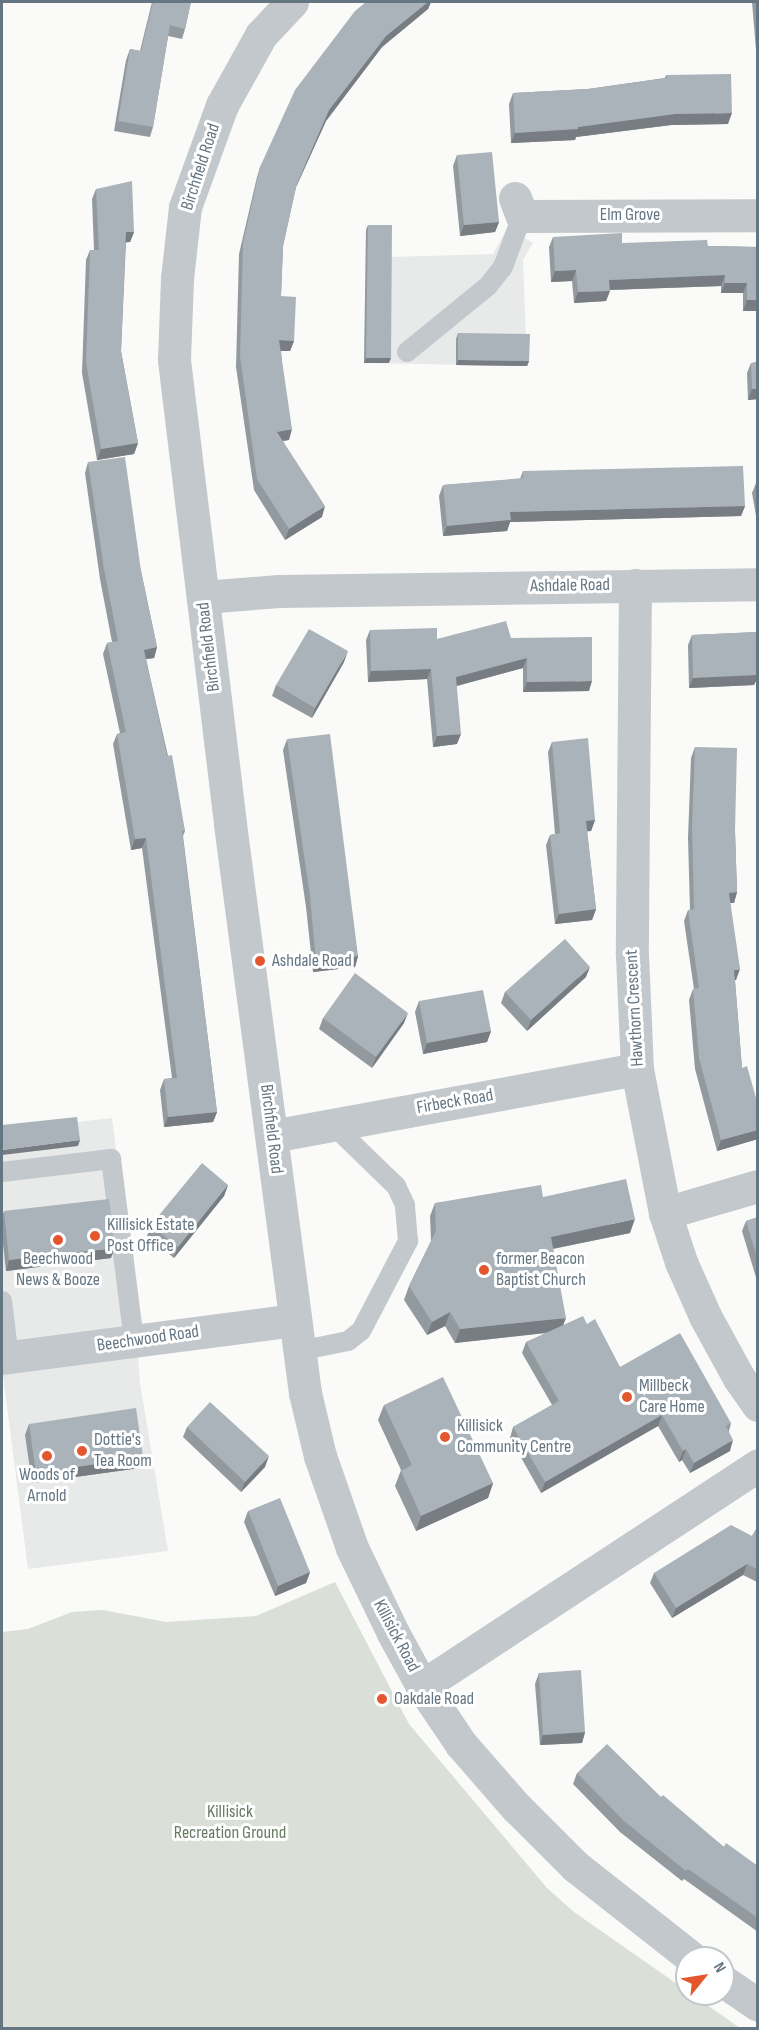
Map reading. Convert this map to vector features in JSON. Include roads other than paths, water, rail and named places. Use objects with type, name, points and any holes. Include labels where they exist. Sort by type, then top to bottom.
[{"type":"street","name":"Birchfield Road","points":[[292,2],[261,35],[222,105],[185,207],[177,278],[174,360],[296,1335]]},
{"type":"street","name":"Elm Grove","points":[[519,207],[758,215]]},
{"type":"street","name":"Ashdale Road","points":[[203,597],[279,591],[758,584]]},
{"type":"street","name":"Hawthorn Crescent","points":[[635,585],[632,955],[637,1069],[664,1213],[681,1262],[705,1316],[739,1378],[758,1405]]},
{"type":"street","name":"Firbeck Road","points":[[272,1136],[637,1069]]},
{"type":"street","points":[[664,1213],[758,1186]]},
{"type":"street","name":"Beechwood Road","points":[[5,1358],[134,1341],[296,1335]]},
{"type":"street","name":"Killisick Road","points":[[296,1335],[305,1393],[320,1456],[352,1548],[393,1633],[422,1686],[461,1744],[524,1816],[575,1866],[677,1946]]},
{"type":"street","points":[[422,1686],[758,1465]]},
{"type":"street","points":[[735,1990],[758,2006]]},
{"type":"lane","points":[[407,352],[488,286],[503,267],[519,207]]},
{"type":"lane","points":[[296,1335],[348,1341],[360,1331],[408,1241],[405,1205],[396,1186],[332,1124]]},
{"type":"lane","points":[[2,1172],[111,1159],[134,1341]]},
{"type":"lane","points":[[2,1301],[5,1358]]},
{"type":"place","name":"Ashdale Road","points":[[260,961]]},
{"type":"place","name":"Killisick Estate Post Office","points":[[95,1236]]},
{"type":"place","name":"Beechwood News & Booze","points":[[58,1240]]},
{"type":"place","name":"former Beacon Baptist Church","points":[[484,1270]]},
{"type":"place","name":"Millbeck Care Home","points":[[627,1397]]},
{"type":"place","name":"Killisick Community Centre","points":[[445,1437]]},
{"type":"place","name":"Dottie's Tea Room","points":[[82,1451]]},
{"type":"place","name":"Woods of Arnold","points":[[47,1456]]},
{"type":"place","name":"Oakdale Road","points":[[382,1699]]},
{"type":"park label","name":"Killisick Recreation Ground","points":[[230,1823]]}]
